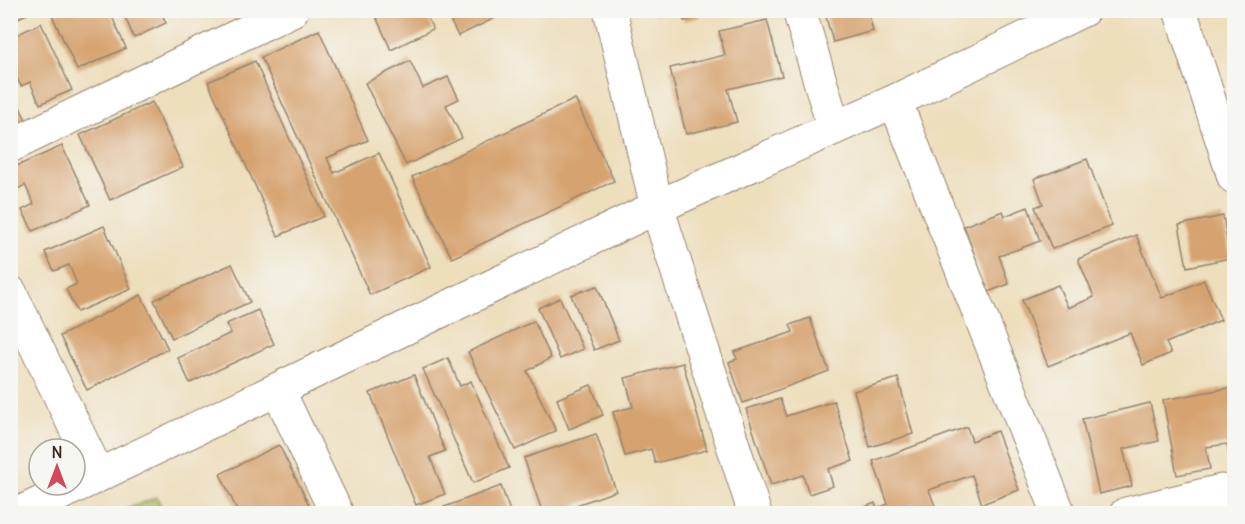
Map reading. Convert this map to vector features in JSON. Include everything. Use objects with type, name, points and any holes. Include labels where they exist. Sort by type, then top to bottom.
[{"type":"street","points":[[10,146],[292,10]]},
{"type":"street","points":[[610,10],[657,207],[755,513]]},
{"type":"street","points":[[799,10],[834,128]]},
{"type":"street","points":[[18,513],[657,207],[895,101],[1083,10]]},
{"type":"street","points":[[1180,10],[1234,177]]},
{"type":"street","points":[[895,101],[1059,513]]},
{"type":"street","points":[[10,292],[98,475]]},
{"type":"street","points":[[278,390],[337,513]]},
{"type":"street","points":[[1126,513],[1221,491],[1234,496]]},
{"type":"green space","points":[[157,497],[164,513],[117,513]]},
{"type":"building","points":[[10,10],[35,10],[10,22]]},
{"type":"building","points":[[63,10],[109,10],[126,48],[77,70],[52,15]]},
{"type":"building","points":[[122,10],[160,10],[166,23],[134,38]]},
{"type":"building","points":[[373,10],[439,10],[427,17],[433,29],[391,50]]},
{"type":"building","points":[[445,10],[491,10],[495,18],[458,36]]},
{"type":"building","points":[[654,10],[669,10],[669,11],[655,15]]},
{"type":"building","points":[[681,10],[698,10],[700,17],[684,21]]},
{"type":"building","points":[[824,10],[868,10],[873,31],[833,42]]},
{"type":"building","points":[[767,20],[782,76],[728,89],[737,122],[686,134],[670,68],[725,55],[719,31]]},
{"type":"building","points":[[41,23],[72,90],[40,104],[30,82],[21,86],[10,64],[10,52],[17,49],[12,37]]},
{"type":"building","points":[[319,30],[368,140],[327,158],[334,173],[379,153],[431,267],[370,295],[261,57]]},
{"type":"building","points":[[255,61],[324,216],[278,236],[208,82]]},
{"type":"building","points":[[410,61],[423,88],[448,77],[459,99],[446,105],[462,138],[406,165],[365,83]]},
{"type":"building","points":[[10,86],[26,120],[10,127]]},
{"type":"building","points":[[575,99],[614,181],[452,258],[412,177]]},
{"type":"building","points":[[152,102],[183,167],[110,200],[80,135]]},
{"type":"building","points":[[62,146],[90,205],[33,231],[22,210],[34,204],[25,185],[16,190],[10,178],[10,169]]},
{"type":"building","points":[[1087,159],[1112,226],[1052,249],[1035,207],[1043,204],[1034,179]]},
{"type":"building","points":[[1028,207],[1040,241],[999,256],[1009,284],[988,292],[964,226],[1003,211],[1005,216]]},
{"type":"building","points":[[1223,216],[1230,258],[1187,267],[1179,225]]},
{"type":"building","points":[[104,226],[131,289],[77,312],[66,289],[77,284],[69,265],[54,271],[45,252]]},
{"type":"building","points":[[1136,235],[1162,298],[1204,280],[1221,320],[1166,343],[1171,353],[1143,365],[1130,333],[1048,366],[1022,300],[1058,285],[1068,308],[1094,297],[1078,259]]},
{"type":"building","points":[[232,264],[250,302],[172,338],[154,300]]},
{"type":"building","points":[[597,286],[619,340],[594,350],[571,295]]},
{"type":"building","points":[[141,295],[168,349],[87,390],[60,336]]},
{"type":"building","points":[[560,298],[583,349],[560,359],[538,308]]},
{"type":"building","points":[[258,310],[274,344],[190,383],[178,358],[231,333],[226,324]]},
{"type":"building","points":[[810,318],[829,371],[743,403],[729,362],[737,359],[734,352],[793,332],[790,325]]},
{"type":"building","points":[[534,321],[551,358],[527,371],[556,431],[515,450],[468,352]]},
{"type":"building","points":[[448,358],[460,386],[471,381],[509,468],[473,483],[423,369]]},
{"type":"building","points":[[683,363],[707,450],[655,463],[651,449],[625,456],[613,412],[633,407],[625,378]]},
{"type":"building","points":[[414,375],[445,451],[430,457],[445,494],[416,505],[370,393]]},
{"type":"building","points":[[898,378],[913,434],[870,447],[854,391]]},
{"type":"building","points":[[591,385],[603,415],[569,429],[557,399]]},
{"type":"building","points":[[1234,387],[1234,460],[1230,461],[1227,444],[1206,447],[1210,469],[1177,475],[1163,400]]},
{"type":"building","points":[[780,399],[786,416],[834,401],[853,461],[828,469],[833,486],[809,494],[803,475],[771,485],[746,409]]},
{"type":"building","points":[[1150,403],[1159,441],[1123,449],[1132,486],[1099,494],[1082,419]]},
{"type":"building","points":[[967,427],[972,441],[997,431],[1019,490],[982,504],[972,475],[929,490],[938,514],[884,514],[881,507],[888,504],[873,461]]},
{"type":"building","points":[[596,434],[616,491],[551,514],[543,514],[524,458]]},
{"type":"building","points":[[279,445],[312,511],[308,514],[239,514],[220,474]]},
{"type":"building","points":[[501,486],[511,514],[428,514],[428,513]]},
{"type":"building","points":[[875,503],[879,514],[848,514],[870,505]]}]
